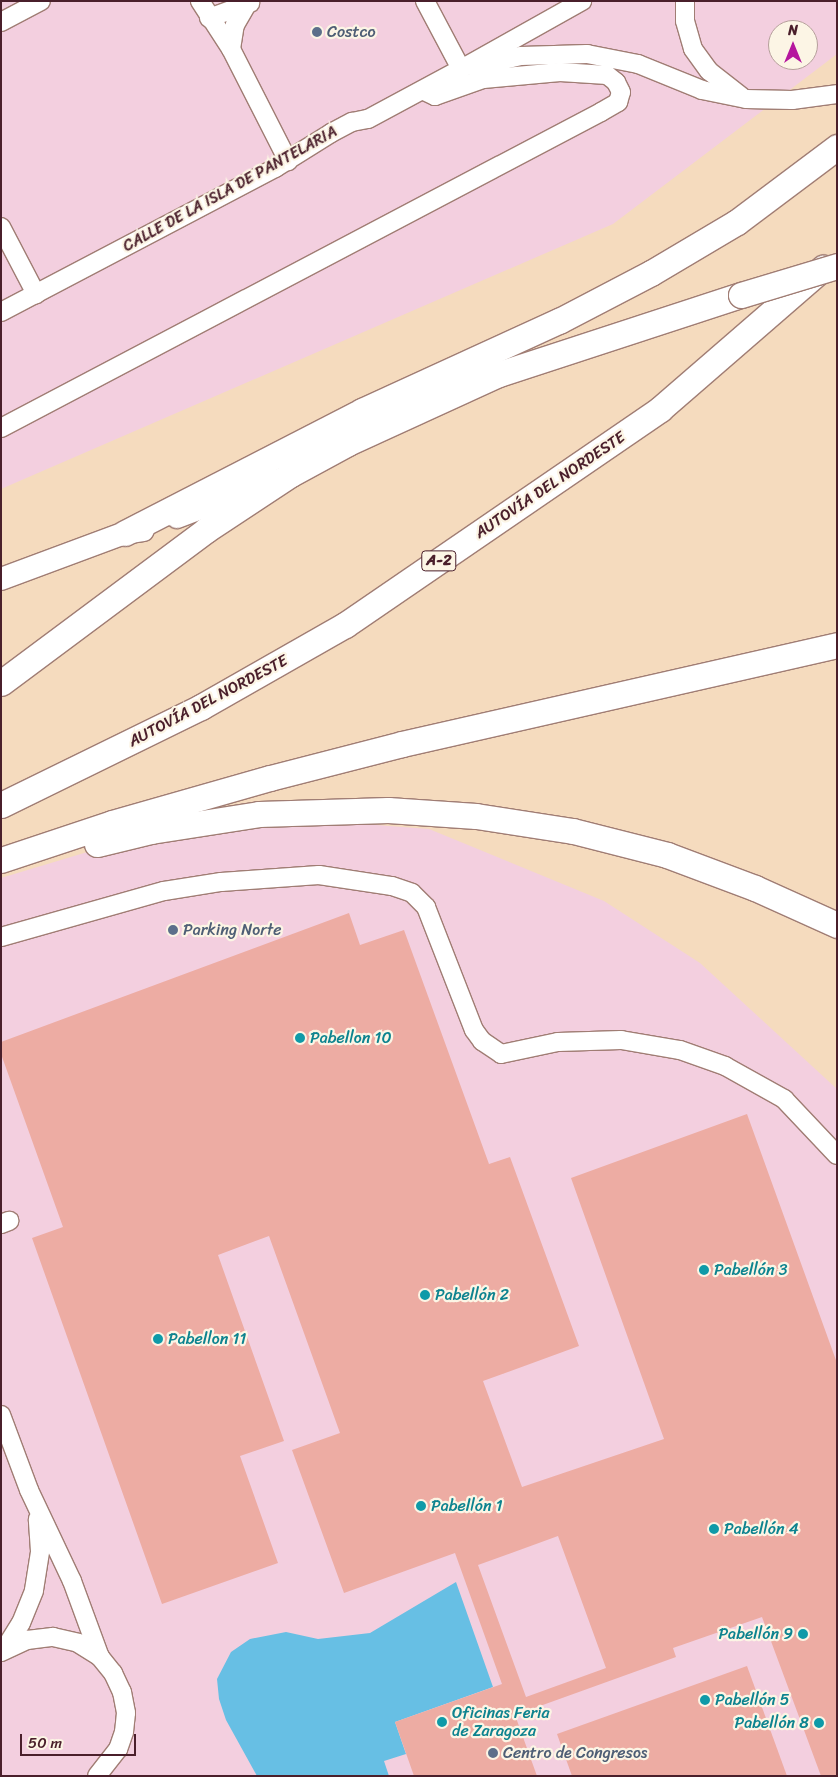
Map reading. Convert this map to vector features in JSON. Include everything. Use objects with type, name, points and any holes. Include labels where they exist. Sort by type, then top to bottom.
[{"type":"highway","points":[[125,533],[362,411],[521,340],[652,273],[737,222],[837,147]]},
{"type":"highway","name":"AUTOVÍA DEL NORDESTE","points":[[1,805],[202,707],[345,625],[660,409],[837,257]]},
{"type":"highway","points":[[1,683],[206,530],[291,474],[402,416],[499,374],[741,295],[837,266]]},
{"type":"highway","points":[[1,860],[112,823],[289,773],[412,742],[826,648]]},
{"type":"highway","points":[[1,874],[103,842],[200,822],[259,814],[388,810],[476,816],[573,831],[667,855],[755,888],[837,925]]},
{"type":"main road","points":[[1,579],[125,533],[144,530],[291,474]]},
{"type":"lane","points":[[1,22],[40,1]]},
{"type":"lane","points":[[200,1],[209,18],[231,49],[288,160]]},
{"type":"lane","points":[[425,1],[461,70]]},
{"type":"lane","points":[[461,70],[582,1]]},
{"type":"lane","points":[[685,1],[687,35],[700,60],[727,87],[746,99]]},
{"type":"lane","points":[[209,18],[250,3]]},
{"type":"lane","points":[[231,49],[235,25],[250,3]]},
{"type":"lane","points":[[461,70],[521,56],[587,54],[638,64],[702,90],[746,99],[792,100],[837,94]]},
{"type":"lane","name":"CALLE DE LA ISLA DE PANTELARIA","points":[[1,312],[304,152],[311,144],[352,122],[368,118],[461,70]]},
{"type":"lane","points":[[1,428],[601,112],[618,102],[621,92],[616,82],[607,76],[560,72],[483,79],[435,96],[422,90]]},
{"type":"lane","points":[[1,227],[36,294]]},
{"type":"lane","points":[[1,937],[164,891],[220,882],[319,875],[392,886],[412,894],[426,907],[474,1030],[482,1041],[501,1054],[558,1042],[621,1040],[680,1050],[725,1066],[784,1099],[837,1155]]},
{"type":"lane","points":[[1,1415],[38,1520],[40,1551],[34,1590],[21,1623],[3,1651]]},
{"type":"lane","points":[[29,1490],[72,1580],[100,1657],[116,1680],[126,1713],[118,1749],[97,1776]]},
{"type":"lane","points":[[3,1651],[27,1640],[53,1637],[78,1643],[100,1657]]},
{"type":"shaded area","points":[[1,1],[837,1],[837,54],[818,68],[818,20],[768,20],[768,70],[816,70],[613,224],[1,489]]},
{"type":"shaded area","points":[[217,813],[429,829],[604,901],[700,963],[837,1089],[837,1776],[1,1776],[1,878]]},
{"type":"water","points":[[456,1582],[493,1687],[395,1722],[406,1754],[384,1761],[389,1776],[257,1776],[226,1720],[219,1699],[217,1679],[231,1652],[250,1639],[286,1632],[318,1639],[370,1633]]},
{"type":"building","points":[[349,913],[360,945],[404,930],[489,1164],[510,1157],[579,1346],[483,1381],[522,1487],[664,1439],[571,1178],[747,1114],[837,1363],[837,1776],[821,1776],[762,1617],[673,1648],[676,1657],[515,1715],[537,1776],[414,1776],[395,1722],[502,1684],[455,1553],[344,1593],[292,1450],[340,1433],[269,1236],[218,1255],[284,1441],[240,1456],[278,1563],[162,1604],[32,1238],[63,1227],[1,1054],[1,1042]],"holes":[[[558,1536],[606,1668],[526,1697],[478,1565]]]},
{"type":"building","name":"Pabellón 5","points":[[747,1666],[787,1776],[572,1776],[557,1734]]},
{"type":"place","name":"Costco","points":[[317,32]]},
{"type":"place","name":"Parking Norte","points":[[173,930]]},
{"type":"place","name":"Pabellon 10","points":[[300,1038]]},
{"type":"place","name":"Pabellón 3","points":[[704,1270]]},
{"type":"place","name":"Pabellón 2","points":[[425,1295]]},
{"type":"place","name":"Pabellon 11","points":[[158,1339]]},
{"type":"place","name":"Pabellón 1","points":[[421,1506]]},
{"type":"place","name":"Pabellón 4","points":[[714,1529]]},
{"type":"place","name":"Pabellón 9","points":[[803,1634]]},
{"type":"place","name":"Pabellón 5","points":[[705,1700]]},
{"type":"place","name":"Oficinas Feria de Zaragoza","points":[[442,1722]]},
{"type":"place","name":"Pabellón 8","points":[[819,1723]]},
{"type":"place","name":"Centro de Congresos","points":[[493,1753]]}]
